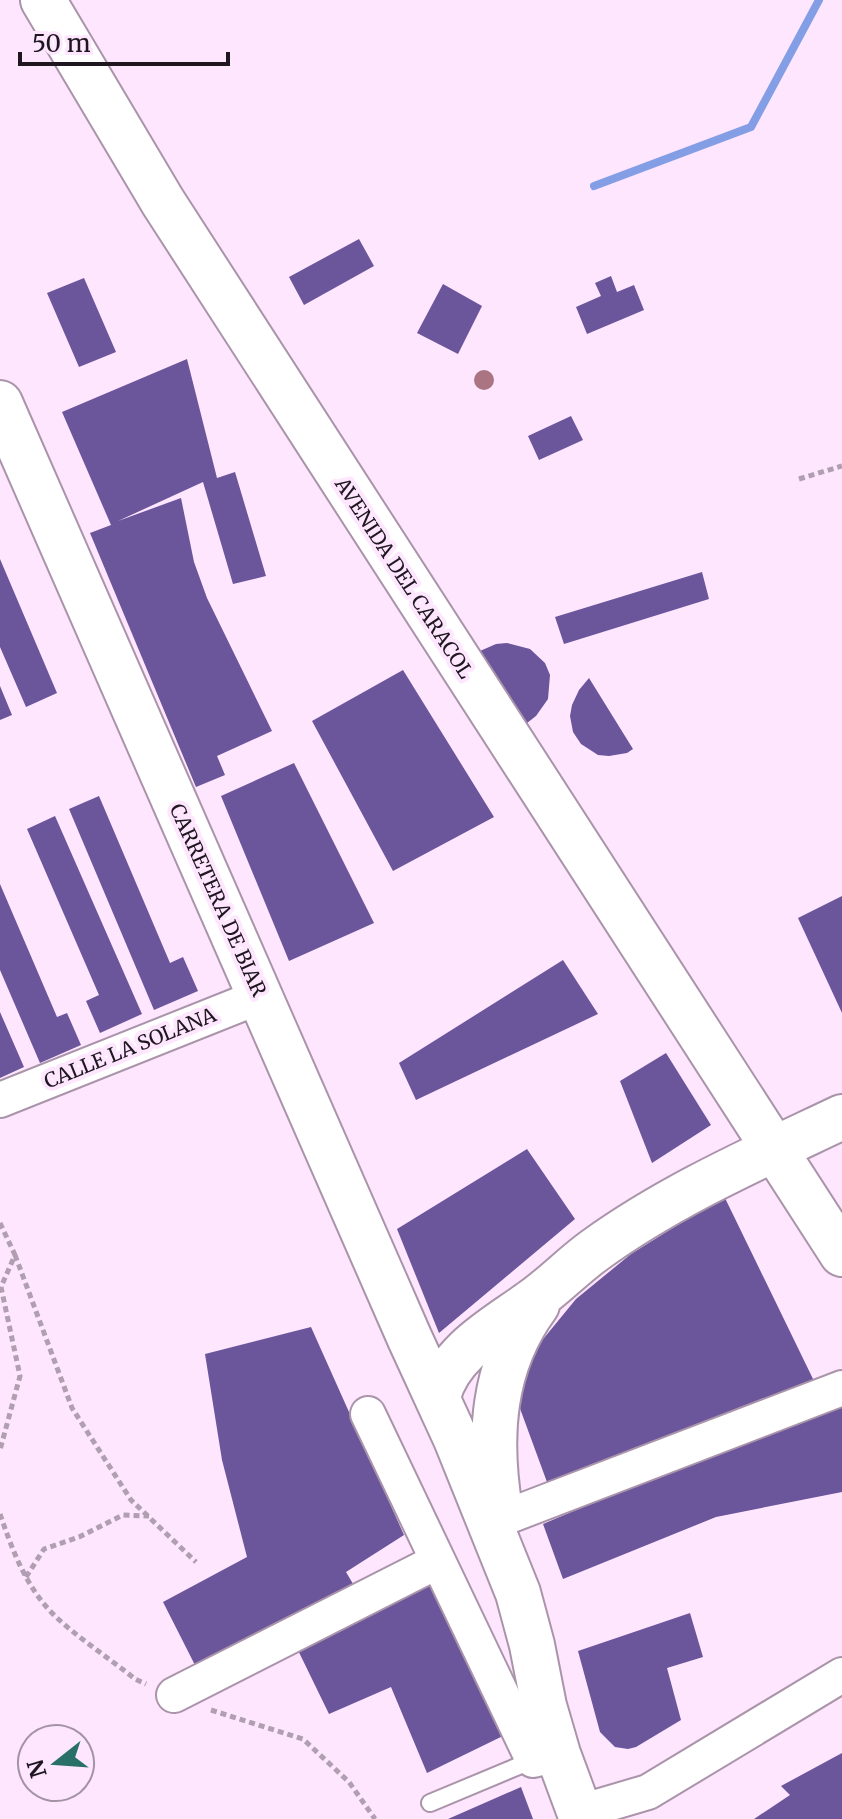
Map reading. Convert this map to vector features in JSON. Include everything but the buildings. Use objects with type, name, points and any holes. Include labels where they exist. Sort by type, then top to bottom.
[{"type":"main road","name":"AVENIDA DEL CARACOL","points":[[43,0],[185,237],[842,1254]]},
{"type":"main road","name":"CARRETERA DE BIAR","points":[[0,403],[438,1397],[518,1593]]},
{"type":"main road","points":[[501,1377],[480,1400],[470,1404],[447,1402],[438,1397],[442,1380],[469,1348],[548,1290],[594,1251],[695,1189],[842,1117]]},
{"type":"main road","points":[[548,1290],[520,1331],[501,1377],[495,1404],[493,1442],[501,1519],[518,1593],[545,1757],[599,1813]]},
{"type":"main road","points":[[410,1339],[432,1351],[469,1348]]},
{"type":"street","name":"CALLE LA SOLANA","points":[[0,1100],[261,996]]},
{"type":"street","points":[[501,1519],[842,1388]]},
{"type":"street","points":[[368,1414],[438,1561],[545,1757]]},
{"type":"street","points":[[174,1695],[438,1561]]},
{"type":"street","points":[[599,1813],[648,1792],[842,1675]]},
{"type":"lane","points":[[430,1803],[545,1757]]},
{"type":"path","points":[[799,479],[842,466]]},
{"type":"path","points":[[0,1223],[72,1408],[131,1500],[196,1562]]},
{"type":"path","points":[[0,1450],[20,1376],[1,1287],[15,1255]]},
{"type":"path","points":[[26,1578],[44,1549],[79,1537],[123,1515],[149,1516]]},
{"type":"waterway","points":[[594,186],[751,127],[819,0]]}]
